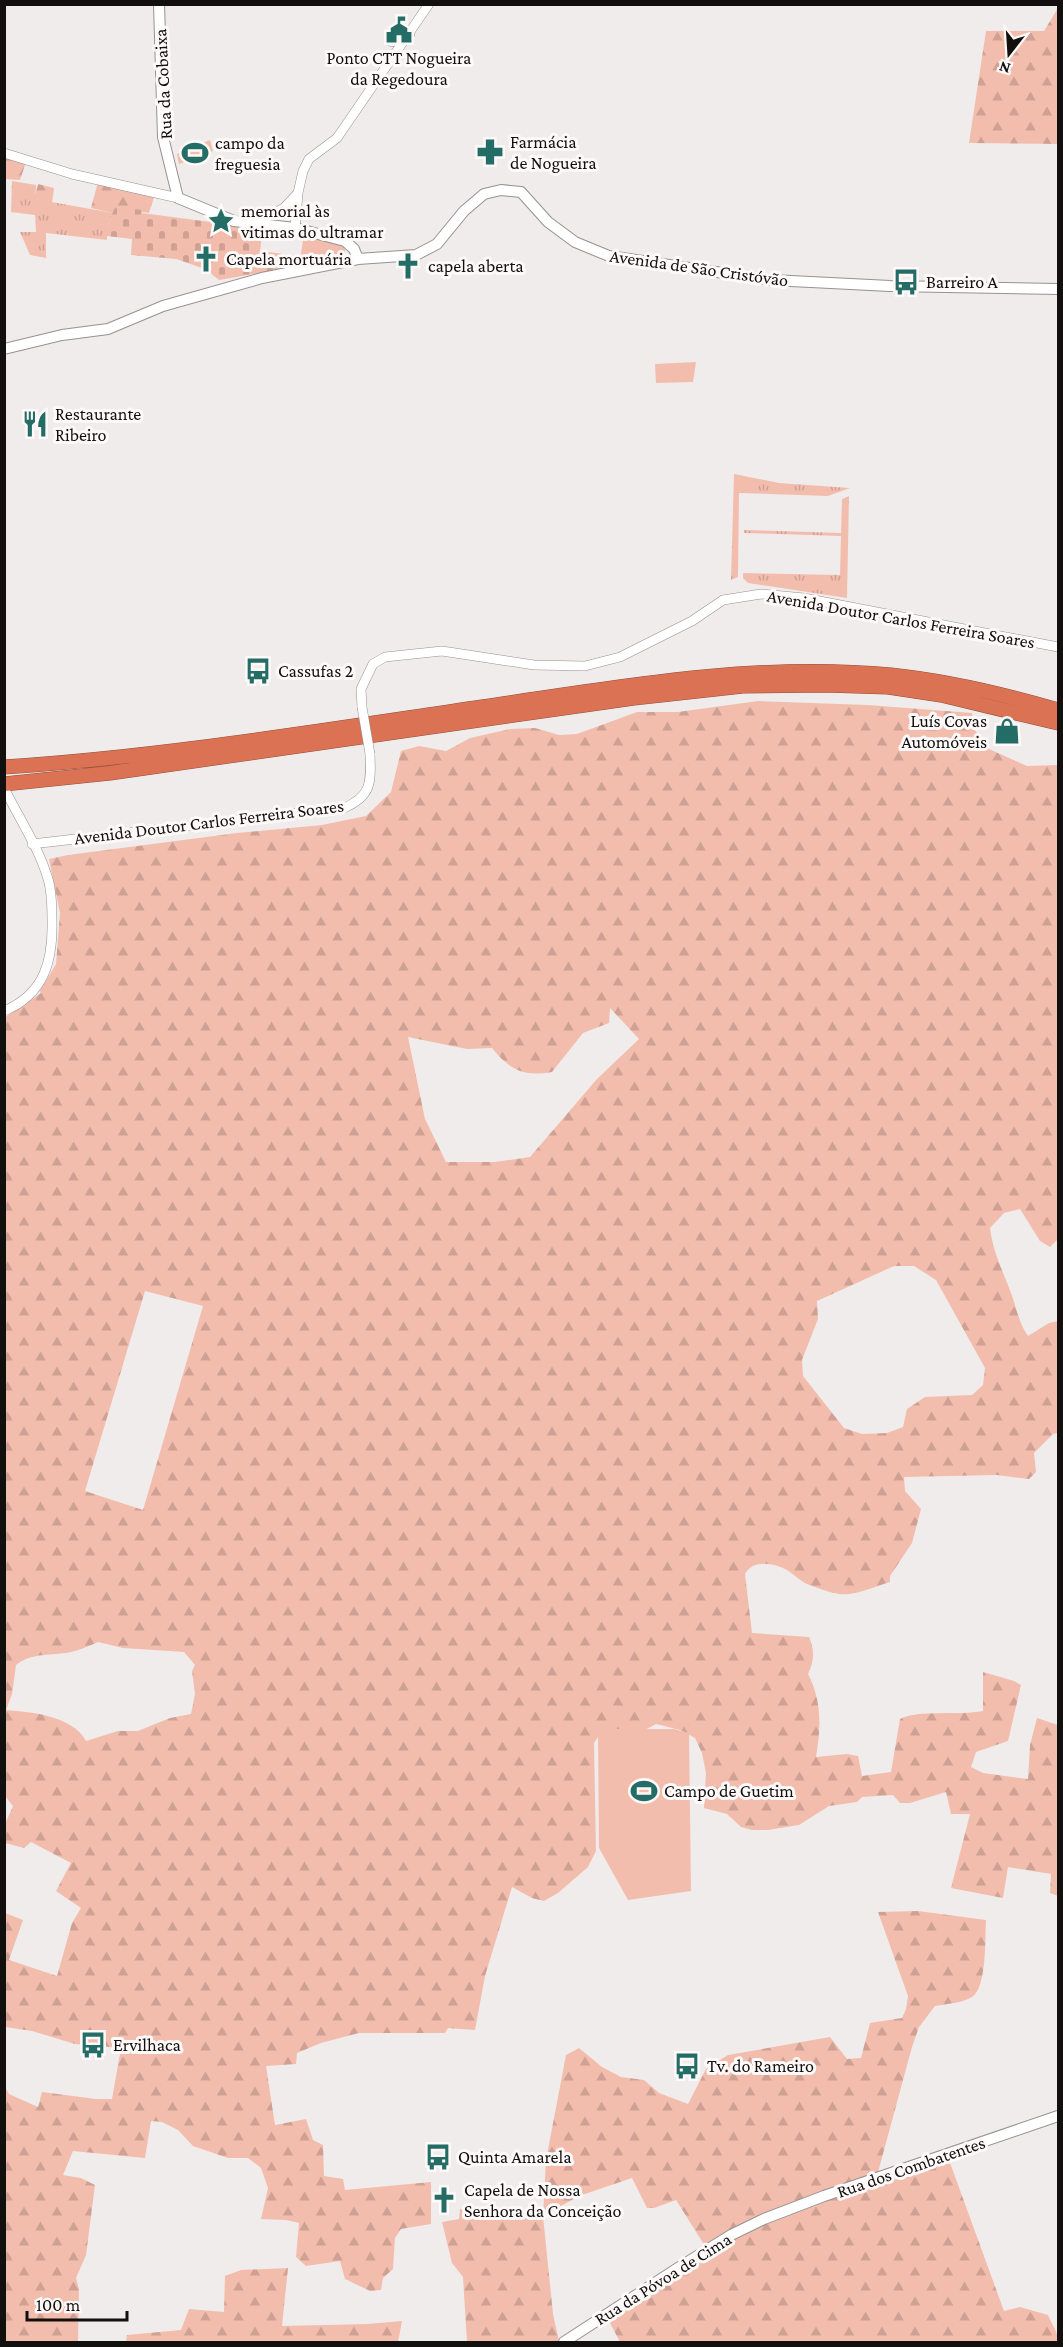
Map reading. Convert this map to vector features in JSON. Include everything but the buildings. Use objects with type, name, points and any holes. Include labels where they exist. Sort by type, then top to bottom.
[{"type":"highway","points":[[4,767],[182,749],[633,685],[742,673],[824,672],[889,675],[943,682],[1059,710]]},
{"type":"highway","points":[[4,784],[110,773],[634,698],[743,686],[888,687],[941,694],[1059,723]]},
{"type":"main road","name":"Rua da Cobaixa","points":[[159,4],[164,137],[178,198]]},
{"type":"main road","name":"Avenida de São Cristóvão","points":[[4,349],[62,335],[108,329],[163,306],[231,285],[358,259],[416,255],[437,244],[464,211],[484,194],[501,190],[521,192],[548,222],[574,242],[609,256],[771,280],[890,286],[1059,289]]},
{"type":"main road","points":[[178,198],[234,221],[256,224],[274,220],[345,241],[354,249],[358,259]]},
{"type":"main road","name":"Rua dos Combatentes","points":[[764,2219],[1057,2115]]},
{"type":"main road","name":"Rua da Póvoa de Cima","points":[[564,2343],[731,2235],[764,2219]]},
{"type":"street","points":[[296,228],[298,193],[303,171],[309,159],[337,138],[429,4]]},
{"type":"street","points":[[392,42],[410,34]]},
{"type":"street","points":[[4,153],[72,174],[178,198]]},
{"type":"street","points":[[274,220],[298,193]]},
{"type":"street","points":[[287,205],[297,209]]},
{"type":"street","name":"Avenida Doutor Carlos Ferreira Soares","points":[[32,844],[344,808],[354,804],[366,793],[371,777],[361,689],[373,664],[385,657],[442,651],[534,665],[585,666],[620,657],[692,621],[723,600],[761,594],[804,598],[1059,647]]},
{"type":"street","points":[[4,788],[49,880],[52,916],[51,951],[44,973],[24,1000],[4,1011]]},
{"type":"green space","points":[[1058,8],[1058,144],[969,143],[986,31],[1044,31]]},
{"type":"green space","name":"campo da freguesia","points":[[210,140],[213,151],[179,164],[177,154]]},
{"type":"green space","points":[[4,156],[26,162],[20,180],[5,179]]},
{"type":"green space","points":[[12,181],[36,185],[35,199],[113,213],[107,227],[107,240],[46,233],[46,258],[30,255],[20,232],[36,232],[35,215],[11,212]]},
{"type":"green space","points":[[98,182],[155,194],[149,213],[115,207],[113,213],[91,208]]},
{"type":"green space","points":[[38,184],[54,188],[52,203],[34,199]]},
{"type":"green space","points":[[115,207],[218,223],[219,219],[239,227],[263,228],[260,251],[300,256],[299,266],[219,280],[205,269],[176,259],[131,255],[132,239],[107,236],[107,227]]},
{"type":"green space","points":[[304,234],[341,242],[345,250],[344,257],[299,266]]},
{"type":"green space","points":[[696,362],[693,382],[656,383],[655,364]]},
{"type":"green space","points":[[734,474],[779,483],[850,488],[828,496],[739,493],[738,577],[731,580]]},
{"type":"green space","points":[[849,496],[847,598],[748,583],[743,578],[743,573],[840,575],[841,536],[744,533],[744,530],[841,533],[842,499]]},
{"type":"green space","points":[[758,701],[868,705],[972,713],[974,729],[989,749],[1027,766],[1058,765],[1058,1239],[1050,1247],[1040,1241],[1020,1209],[1004,1213],[990,1228],[996,1254],[1020,1321],[1028,1336],[1049,1323],[1058,1321],[1058,1433],[1053,1434],[1034,1453],[1036,1472],[1029,1479],[997,1475],[904,1477],[905,1491],[921,1509],[912,1543],[890,1576],[890,1582],[858,1592],[839,1594],[807,1584],[787,1570],[770,1564],[753,1566],[745,1574],[752,1633],[809,1637],[813,1656],[808,1674],[816,1694],[819,1715],[816,1757],[847,1754],[858,1756],[862,1776],[891,1772],[900,1719],[917,1714],[983,1711],[983,1672],[1021,1685],[1008,1741],[976,1752],[971,1767],[983,1773],[1028,1779],[1030,1745],[1037,1718],[1058,1725],[1058,1896],[1050,1893],[1051,1874],[1008,1867],[1003,1898],[951,1888],[970,1814],[951,1814],[946,1792],[910,1803],[900,1803],[893,1795],[862,1797],[857,1802],[829,1806],[799,1825],[752,1830],[741,1827],[727,1814],[704,1808],[706,1773],[702,1753],[695,1738],[680,1730],[656,1724],[641,1732],[600,1734],[594,1743],[596,1851],[588,1867],[558,1893],[544,1901],[532,1898],[512,1887],[485,1976],[475,2030],[448,2028],[445,2033],[359,2033],[321,2043],[297,2053],[296,2064],[266,2066],[275,2125],[306,2119],[313,2140],[323,2145],[324,2176],[343,2179],[345,2190],[431,2182],[431,2224],[401,2229],[395,2238],[393,2269],[383,2278],[381,2290],[370,2291],[345,2279],[340,2261],[306,2266],[296,2257],[299,2223],[261,2219],[268,2188],[261,2168],[248,2158],[228,2158],[193,2146],[178,2130],[162,2122],[151,2121],[145,2158],[73,2151],[63,2175],[81,2178],[95,2185],[86,2255],[76,2278],[79,2289],[78,2342],[5,2342],[5,2087],[9,2094],[38,2107],[42,2092],[112,2099],[121,2048],[75,2044],[32,2031],[5,2027],[5,1913],[23,1920],[9,1960],[57,1976],[72,1923],[81,1908],[56,1891],[71,1863],[31,1842],[24,1848],[5,1843],[5,1824],[13,1806],[5,1796],[4,1018],[41,993],[40,991],[56,964],[60,913],[49,859],[237,833],[322,825],[366,816],[391,792],[401,751],[419,746],[446,751],[470,738],[510,729],[535,728],[559,735],[577,734],[637,712],[678,712]],"holes":[[[610,1008],[639,1039],[597,1079],[530,1157],[495,1162],[446,1162],[425,1119],[408,1037],[467,1049],[492,1048],[511,1067],[525,1072],[542,1073],[552,1072],[583,1033],[609,1023]],[[894,1266],[914,1266],[936,1280],[985,1368],[983,1385],[972,1395],[925,1397],[907,1409],[903,1427],[887,1433],[862,1434],[844,1428],[803,1376],[802,1360],[818,1319],[817,1301]],[[145,1291],[203,1306],[143,1510],[85,1491]],[[98,1642],[123,1648],[184,1652],[195,1665],[192,1671],[195,1694],[191,1714],[170,1718],[138,1731],[118,1731],[86,1741],[72,1726],[62,1721],[39,1714],[6,1710],[12,1694],[16,1665],[36,1656],[81,1649]]]},
{"type":"green space","name":"Campo de Guetim","points":[[598,1729],[674,1729],[689,1733],[691,1891],[628,1900],[599,1848]]},
{"type":"green space","points":[[918,1911],[986,1920],[983,1973],[977,1992],[964,2001],[935,2006],[919,2027],[874,2187],[949,2160],[1004,2311],[1020,2307],[1048,2315],[1056,2331],[1058,2342],[620,2342],[609,2321],[710,2254],[676,2200],[654,2208],[647,2208],[632,2178],[579,2196],[543,2216],[546,2160],[566,2055],[579,2048],[602,2067],[621,2077],[644,2080],[659,2093],[688,2104],[706,2069],[728,2055],[830,2037],[847,2059],[861,2058],[870,2023],[902,2018],[908,1996],[878,1912]]},
{"type":"green space","points":[[460,2209],[543,2216],[553,2314],[559,2341],[467,2342],[463,2277],[452,2263],[442,2222],[459,2219]]},
{"type":"green space","points":[[288,2268],[282,2326],[402,2321],[398,2342],[126,2342],[127,2335],[181,2330],[189,2309],[224,2312],[225,2276],[241,2270]]},
{"type":"place","name":"Ponto CTT Nogueira da Regedoura","points":[[399,30]]},
{"type":"place","name":"Farmácia de Nogueira","points":[[490,152]]},
{"type":"place","name":"campo da freguesia","points":[[195,153]]},
{"type":"place","name":"memorial às vitimas do ultramar","points":[[221,221]]},
{"type":"place","name":"Capela mortuária","points":[[206,259]]},
{"type":"place","name":"capela aberta","points":[[408,266]]},
{"type":"place","name":"Barreiro A","points":[[906,282]]},
{"type":"place","name":"Restaurante Ribeiro","points":[[35,424]]},
{"type":"place","name":"Cassufas 2","points":[[258,671]]},
{"type":"place","name":"Luís Covas Automóveis","points":[[1007,731]]},
{"type":"place","name":"Campo de Guetim","points":[[644,1791]]},
{"type":"place","name":"Ervilhaca","points":[[93,2045]]},
{"type":"place","name":"Tv. do Rameiro","points":[[687,2066]]},
{"type":"place","name":"Quinta Amarela","points":[[438,2157]]},
{"type":"place","name":"Capela de Nossa Senhora da Conceição","points":[[444,2200]]}]
